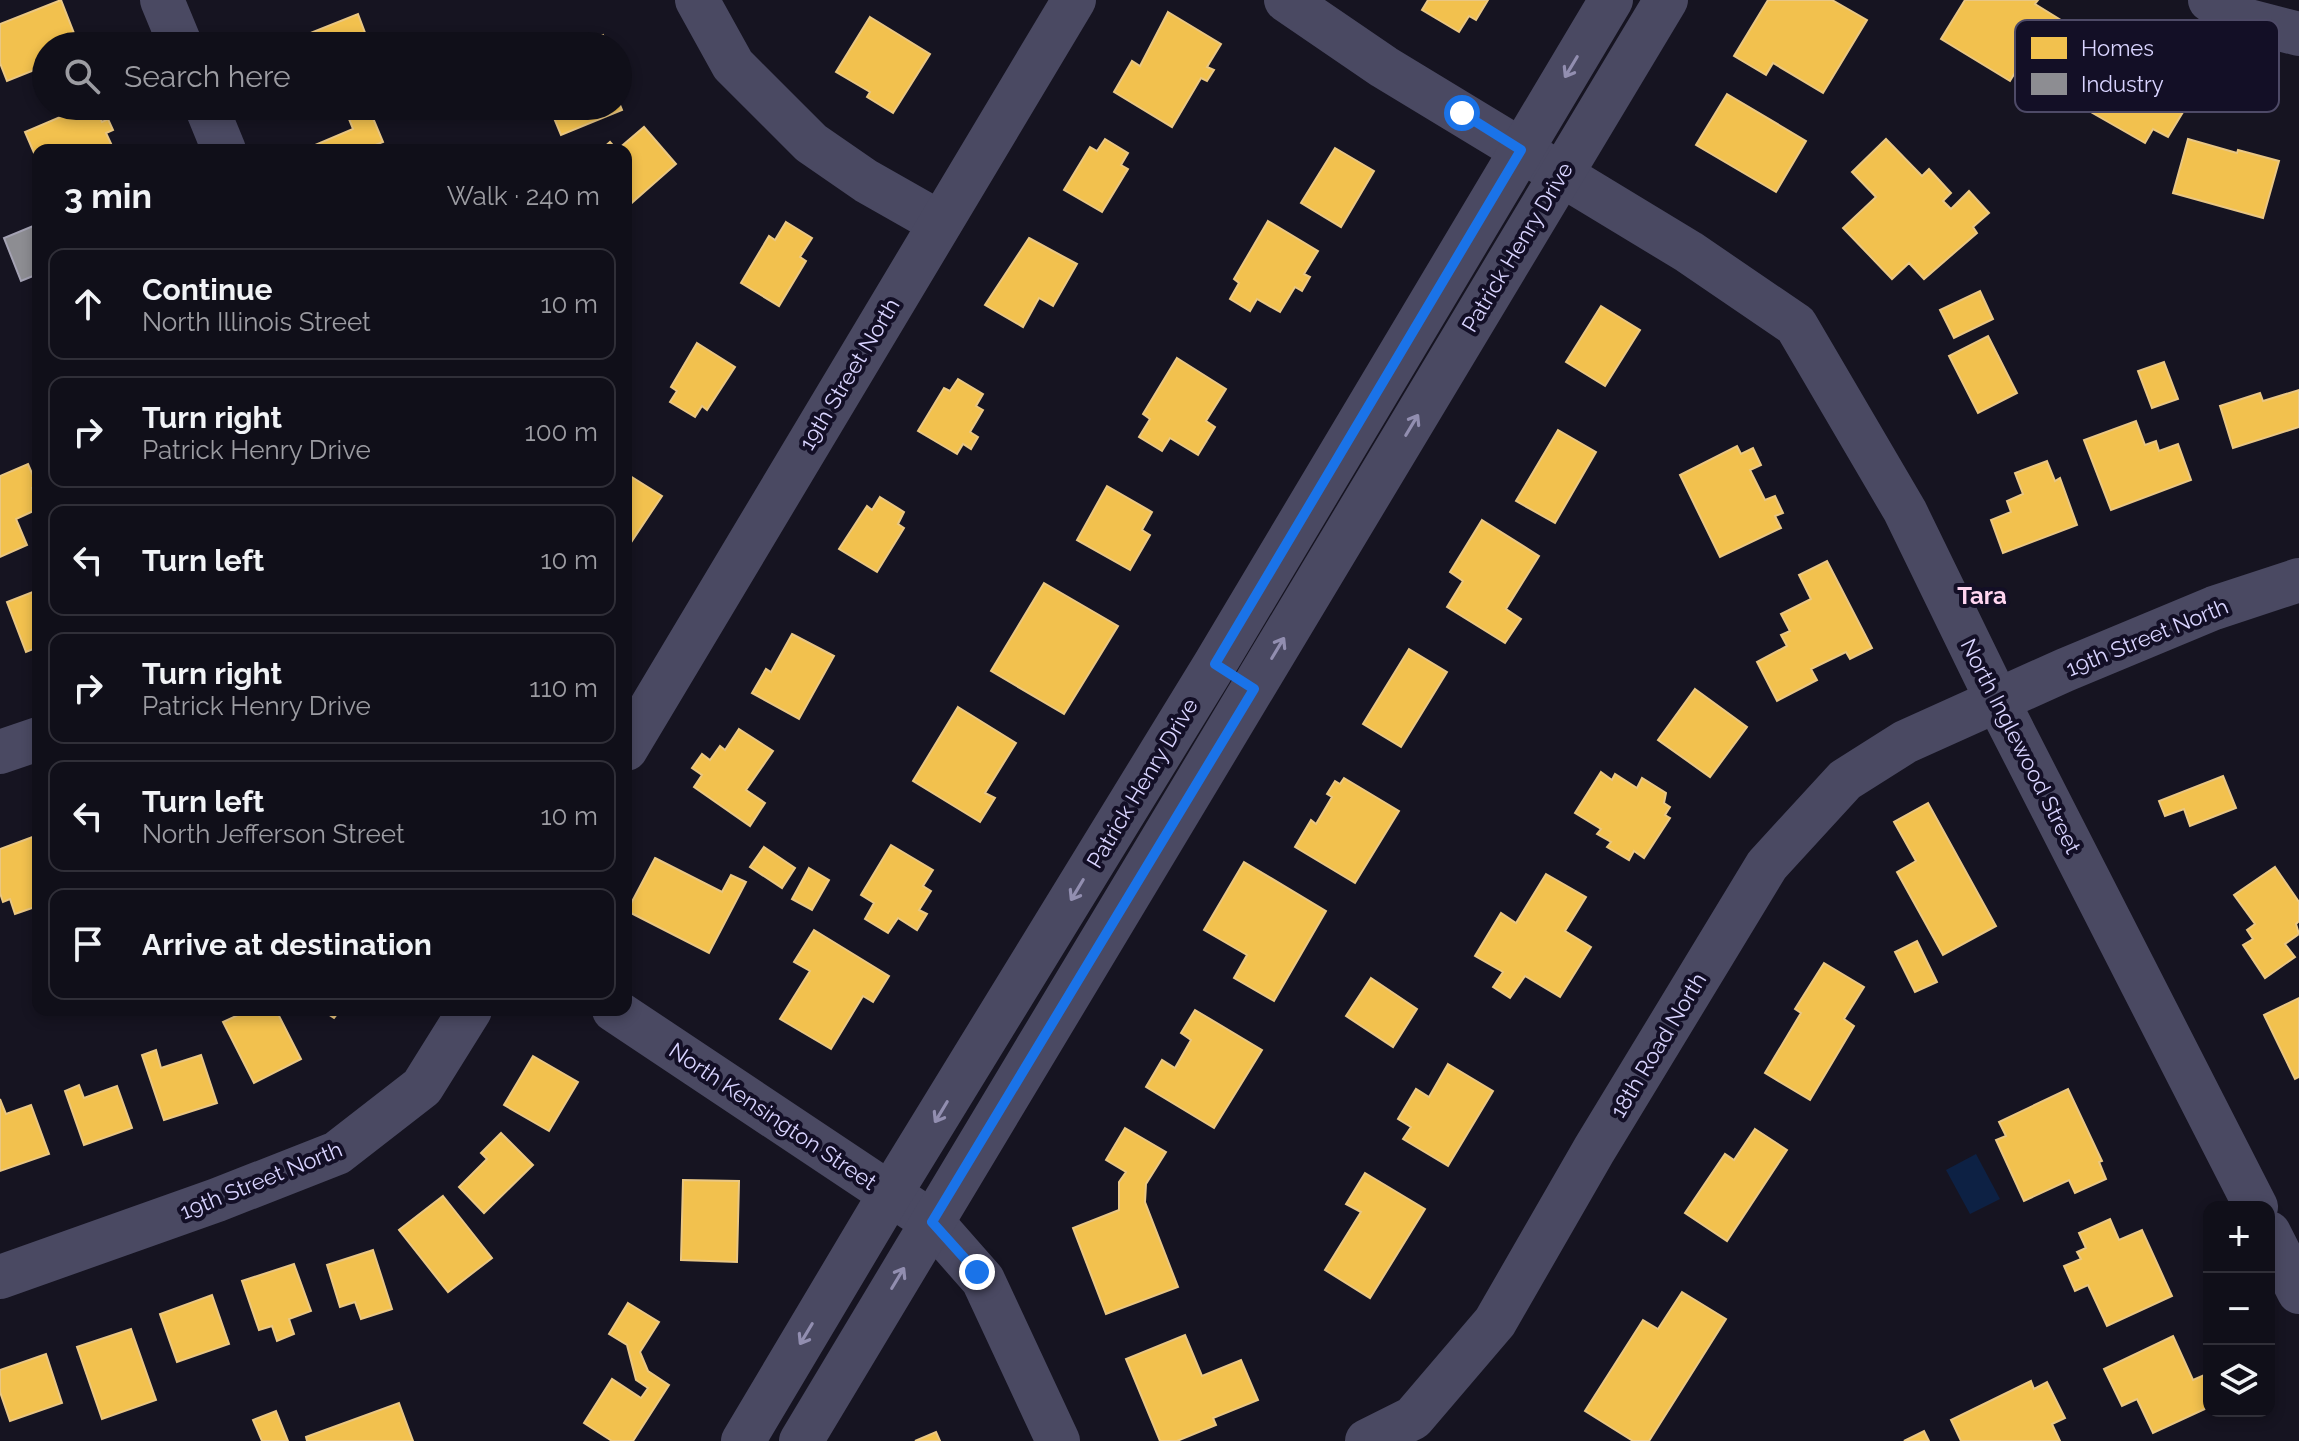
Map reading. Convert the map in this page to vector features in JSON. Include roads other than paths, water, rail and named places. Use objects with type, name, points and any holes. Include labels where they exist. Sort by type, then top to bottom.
[{"type":"street","points":[[162,0],[175,32]]},
{"type":"street","points":[[697,0],[733,65],[811,143],[866,181],[940,223]]},
{"type":"street","name":"19th Street North","points":[[632,739],[1074,0]]},
{"type":"street","name":"North Inglewood Street","points":[[1286,0],[1384,67],[1689,252],[1796,325],[1905,511],[1997,700],[2253,1201]]},
{"type":"street","name":"Patrick Henry Drive","points":[[743,1441],[890,1194],[1215,664],[1611,0]]},
{"type":"street","name":"Patrick Henry Drive","points":[[801,1441],[1666,0]]},
{"type":"street","points":[[2210,0],[2245,20]]},
{"type":"street","points":[[2279,29],[2299,34]]},
{"type":"street","points":[[212,120],[222,144]]},
{"type":"street","name":"19th Street North","points":[[1997,700],[2214,608],[2299,580]]},
{"type":"street","points":[[1215,664],[1254,689]]},
{"type":"street","name":"18th Road North","points":[[1367,1441],[1413,1418],[1495,1322],[1594,1150],[1767,865],[1845,780],[1905,742],[1997,700]]},
{"type":"street","points":[[0,752],[32,741]]},
{"type":"street","name":"19th Street North","points":[[0,1277],[217,1200],[337,1153],[422,1087],[466,1016]]},
{"type":"street","name":"North Kensington Street","points":[[623,1016],[932,1222],[983,1280],[1058,1441]]},
{"type":"street","points":[[2275,1245],[2299,1292]]},
{"type":"water","points":[[1976,1154],[2000,1199],[1970,1214],[1946,1170]]},
{"type":"district","name":"Tara","points":[[1982,596]]}]
